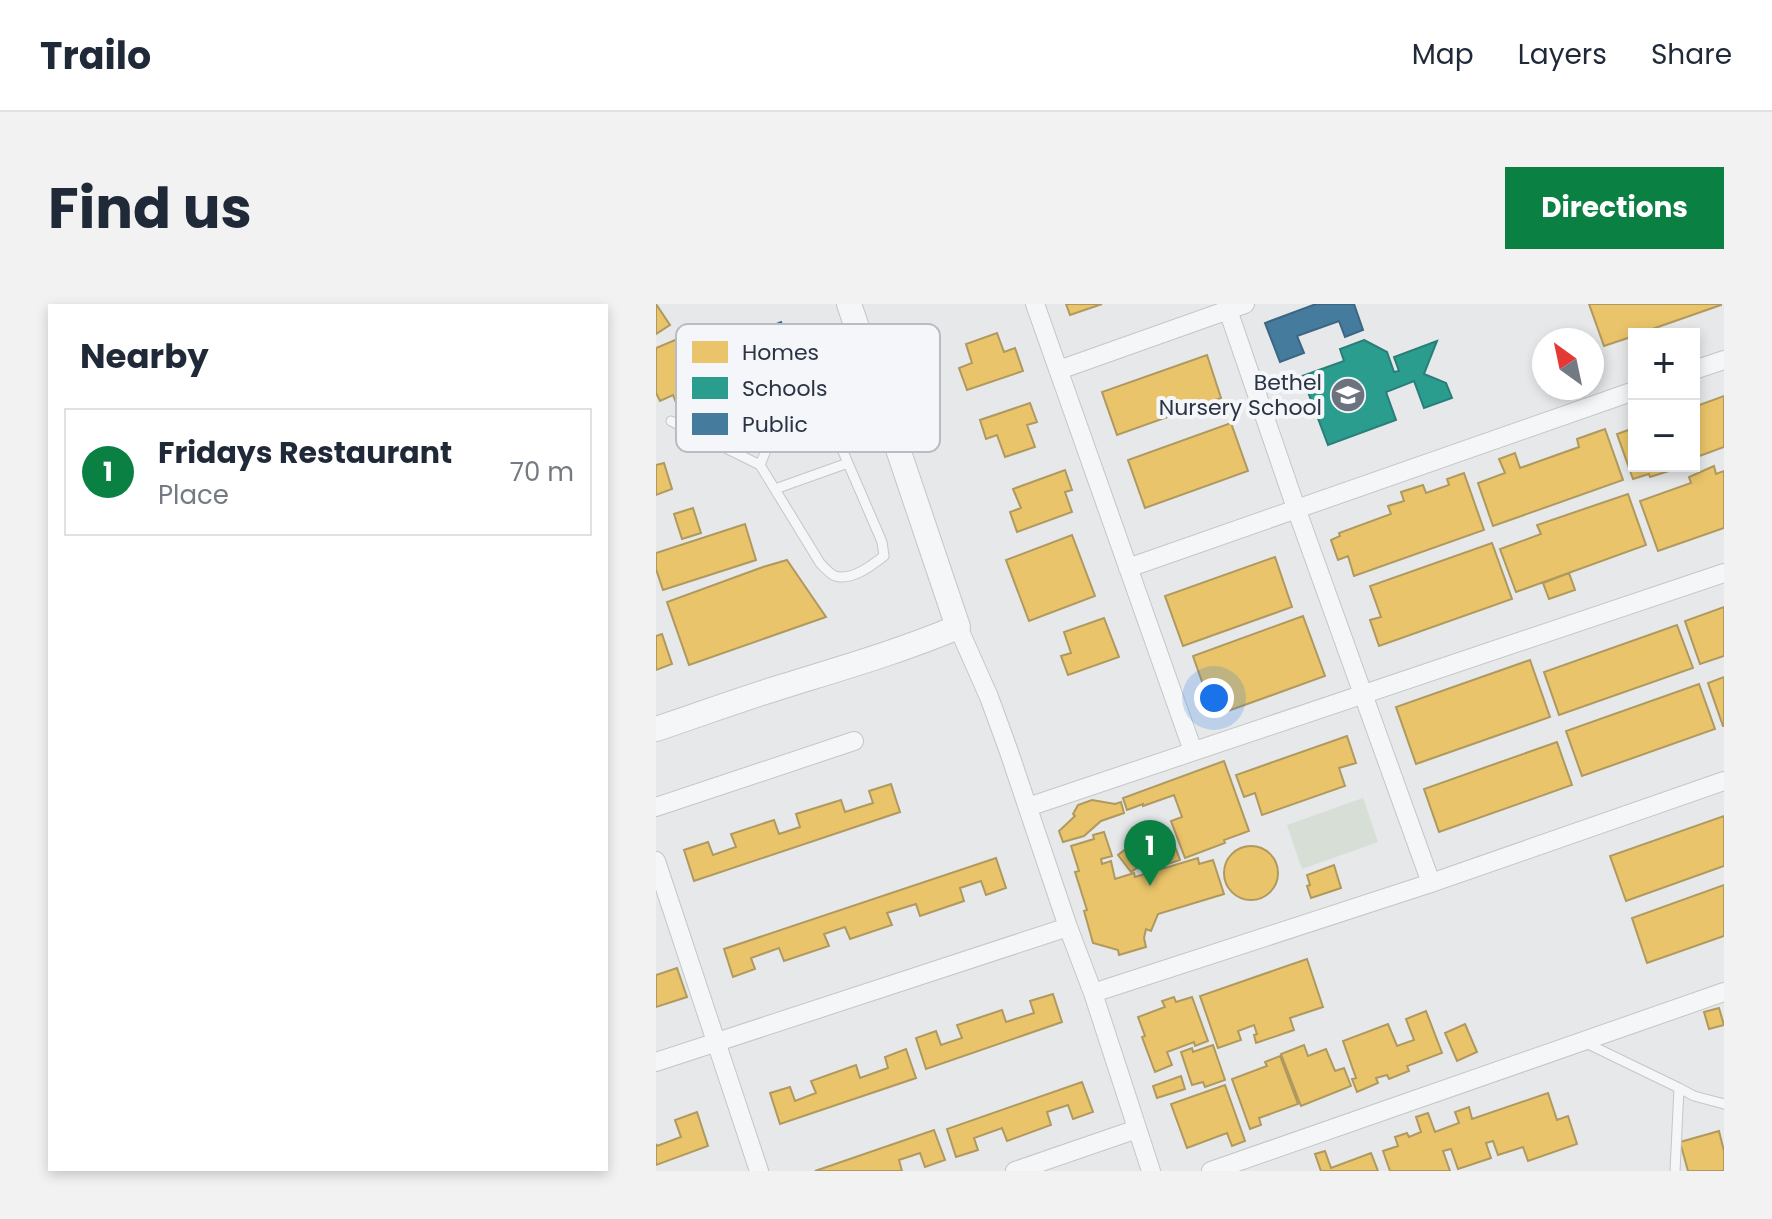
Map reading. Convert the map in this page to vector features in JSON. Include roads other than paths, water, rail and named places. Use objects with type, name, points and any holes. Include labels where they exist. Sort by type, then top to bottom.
[{"type":"street","points":[[849,304],[856,324]]},
{"type":"street","points":[[1035,304],[1193,751]]},
{"type":"street","points":[[1059,370],[1237,307],[1296,508],[1431,883]]},
{"type":"street","points":[[1700,368],[1724,360]]},
{"type":"street","points":[[1128,568],[1628,393]]},
{"type":"street","points":[[899,452],[958,627],[989,697],[1028,807],[1151,1171]]},
{"type":"street","points":[[1028,807],[1724,573]]},
{"type":"street","points":[[656,729],[958,627]]},
{"type":"street","points":[[656,807],[854,741]]},
{"type":"street","points":[[1093,993],[1431,883],[1724,781]]},
{"type":"street","points":[[656,861],[759,1171]]},
{"type":"street","points":[[656,1062],[1068,927]]},
{"type":"street","points":[[1211,1171],[1724,992]]},
{"type":"street","points":[[1015,1171],[1137,1129]]},
{"type":"lane","points":[[671,421],[676,423]]},
{"type":"lane","points":[[734,452],[760,465],[820,563],[834,576],[852,576],[884,556],[882,542],[843,452]]},
{"type":"lane","points":[[760,465],[765,452]]},
{"type":"lane","points":[[775,489],[848,463]]},
{"type":"lane","points":[[1583,1041],[1694,1096],[1724,1104]]},
{"type":"lane","points":[[1675,1171],[1679,1088]]},
{"type":"place","name":"Bethel Nursery School","points":[[1348,395]]},
{"type":"place","name":"Fridays Restaurant","points":[[1150,886]]}]
